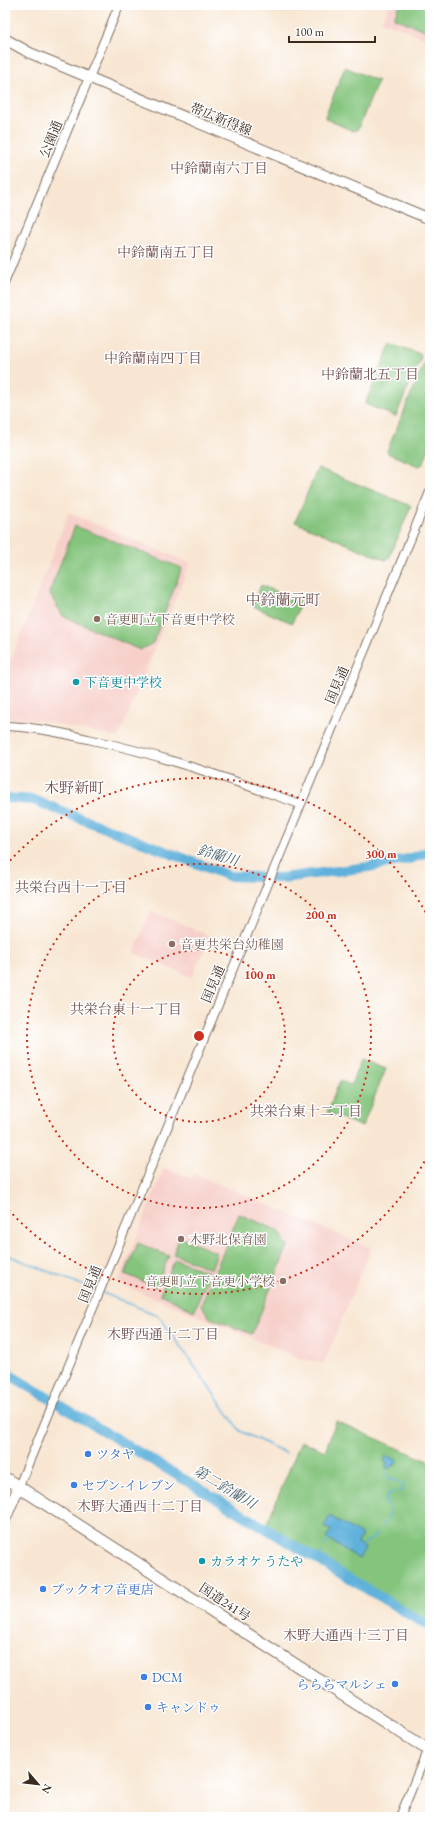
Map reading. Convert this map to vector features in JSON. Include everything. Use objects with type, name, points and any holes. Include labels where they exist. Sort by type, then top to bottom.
[{"type":"highway","name":"国道241号","points":[[5,1478],[429,1748]]},
{"type":"main road","name":"帯広新得線","points":[[5,39],[30,53],[89,78],[430,219]]},
{"type":"main road","points":[[5,1520],[19,1486]]},
{"type":"street","name":"公園通","points":[[5,281],[119,5]]},
{"type":"street","name":"国見通","points":[[19,1486],[430,492]]},
{"type":"street","points":[[5,726],[37,728],[122,746],[178,762],[300,804]]},
{"type":"street","points":[[400,1817],[429,1748]]},
{"type":"shaded area","points":[[389,5],[430,5],[430,40],[382,21]]},
{"type":"shaded area","name":"音更町立下音更中学校","points":[[69,513],[190,563],[119,736],[115,737],[37,720],[5,720],[5,675]]},
{"type":"shaded area","name":"音更共栄台幼稚園","points":[[151,911],[210,936],[192,977],[134,953]]},
{"type":"shaded area","name":"音更町立下音更小学校","points":[[164,1168],[191,1178],[194,1174],[371,1248],[324,1363],[302,1359],[118,1283]]},
{"type":"green space","points":[[399,5],[430,5],[430,32],[394,18]]},
{"type":"green space","points":[[345,67],[378,81],[358,129],[353,131],[326,119],[325,116]]},
{"type":"green space","points":[[391,343],[420,354],[421,358],[396,416],[365,404]]},
{"type":"green space","points":[[429,358],[430,447],[423,464],[419,466],[389,454],[387,451],[425,361]]},
{"type":"green space","points":[[318,468],[411,506],[389,558],[385,560],[295,522]]},
{"type":"green space","points":[[75,526],[182,568],[153,643],[140,650],[63,616],[49,593]]},
{"type":"green space","points":[[261,585],[301,602],[292,623],[252,606]]},
{"type":"green space","points":[[361,1059],[386,1069],[362,1127],[327,1112],[340,1081],[351,1085]]},
{"type":"green space","points":[[239,1214],[279,1231],[288,1246],[252,1334],[210,1318],[201,1305]]},
{"type":"green space","points":[[180,1237],[217,1253],[211,1269],[173,1254]]},
{"type":"green space","points":[[138,1243],[169,1256],[156,1287],[125,1274]]},
{"type":"green space","points":[[175,1259],[210,1273],[194,1311],[160,1294]]},
{"type":"green space","points":[[336,1421],[430,1462],[430,1616],[426,1622],[266,1526],[301,1441],[325,1451]]},
{"type":"water","points":[[386,1456],[397,1460],[395,1466],[392,1465],[389,1469],[386,1468],[387,1463],[384,1461]]},
{"type":"water","points":[[330,1516],[362,1535],[358,1543],[365,1548],[359,1559],[326,1538],[331,1531],[324,1526]]},
{"type":"waterway","name":"鈴蘭川","points":[[5,798],[33,800],[229,876],[282,878],[368,867],[409,859],[430,851]]},
{"type":"waterway","points":[[5,1254],[97,1291]]},
{"type":"waterway","points":[[103,1293],[157,1315],[240,1431],[286,1453]]},
{"type":"waterway","name":"第二鈴蘭川","points":[[5,1372],[430,1627]]},
{"type":"waterway","points":[[386,1472],[389,1478],[403,1484],[403,1490],[398,1492]]},
{"type":"waterway","points":[[388,1518],[390,1512],[386,1497],[390,1493],[394,1492]]},
{"type":"waterway","points":[[383,1526],[386,1521]]},
{"type":"waterway","points":[[362,1547],[378,1533]]},
{"type":"waterway","points":[[325,1546],[329,1539]]},
{"type":"waterway","points":[[317,1560],[322,1552]]},
{"type":"place","name":"音更町立下音更中学校","points":[[97,619]]},
{"type":"place","name":"下音更中学校","points":[[76,682]]},
{"type":"place","name":"音更共栄台幼稚園","points":[[172,944]]},
{"type":"place","name":"木野北保育園","points":[[181,1239]]},
{"type":"place","name":"音更町立下音更小学校","points":[[283,1281]]},
{"type":"place","name":"ツタヤ","points":[[88,1454]]},
{"type":"place","name":"セブン-イレブン","points":[[74,1485]]},
{"type":"place","name":"カラオケ うたや","points":[[202,1561]]},
{"type":"place","name":"ブックオフ音更店","points":[[43,1589]]},
{"type":"place","name":"DCM","points":[[144,1677]]},
{"type":"place","name":"らららマルシェ","points":[[395,1684]]},
{"type":"place","name":"キャンドゥ","points":[[148,1707]]},
{"type":"district","name":"中鈴蘭南六丁目","points":[[219,168]]},
{"type":"district","name":"中鈴蘭南五丁目","points":[[166,252]]},
{"type":"district","name":"中鈴蘭南四丁目","points":[[153,358]]},
{"type":"district","name":"中鈴蘭北五丁目","points":[[370,374]]},
{"type":"district","name":"中鈴蘭元町","points":[[283,599]]},
{"type":"district","name":"木野新町","points":[[74,787]]},
{"type":"district","name":"共栄台西十一丁目","points":[[71,887]]},
{"type":"district","name":"共栄台東十一丁目","points":[[126,1009]]},
{"type":"district","name":"共栄台東十二丁目","points":[[306,1111]]},
{"type":"district","name":"木野西通十二丁目","points":[[163,1334]]},
{"type":"district","name":"木野大通西十二丁目","points":[[140,1506]]},
{"type":"district","name":"木野大通西十三丁目","points":[[346,1635]]}]
